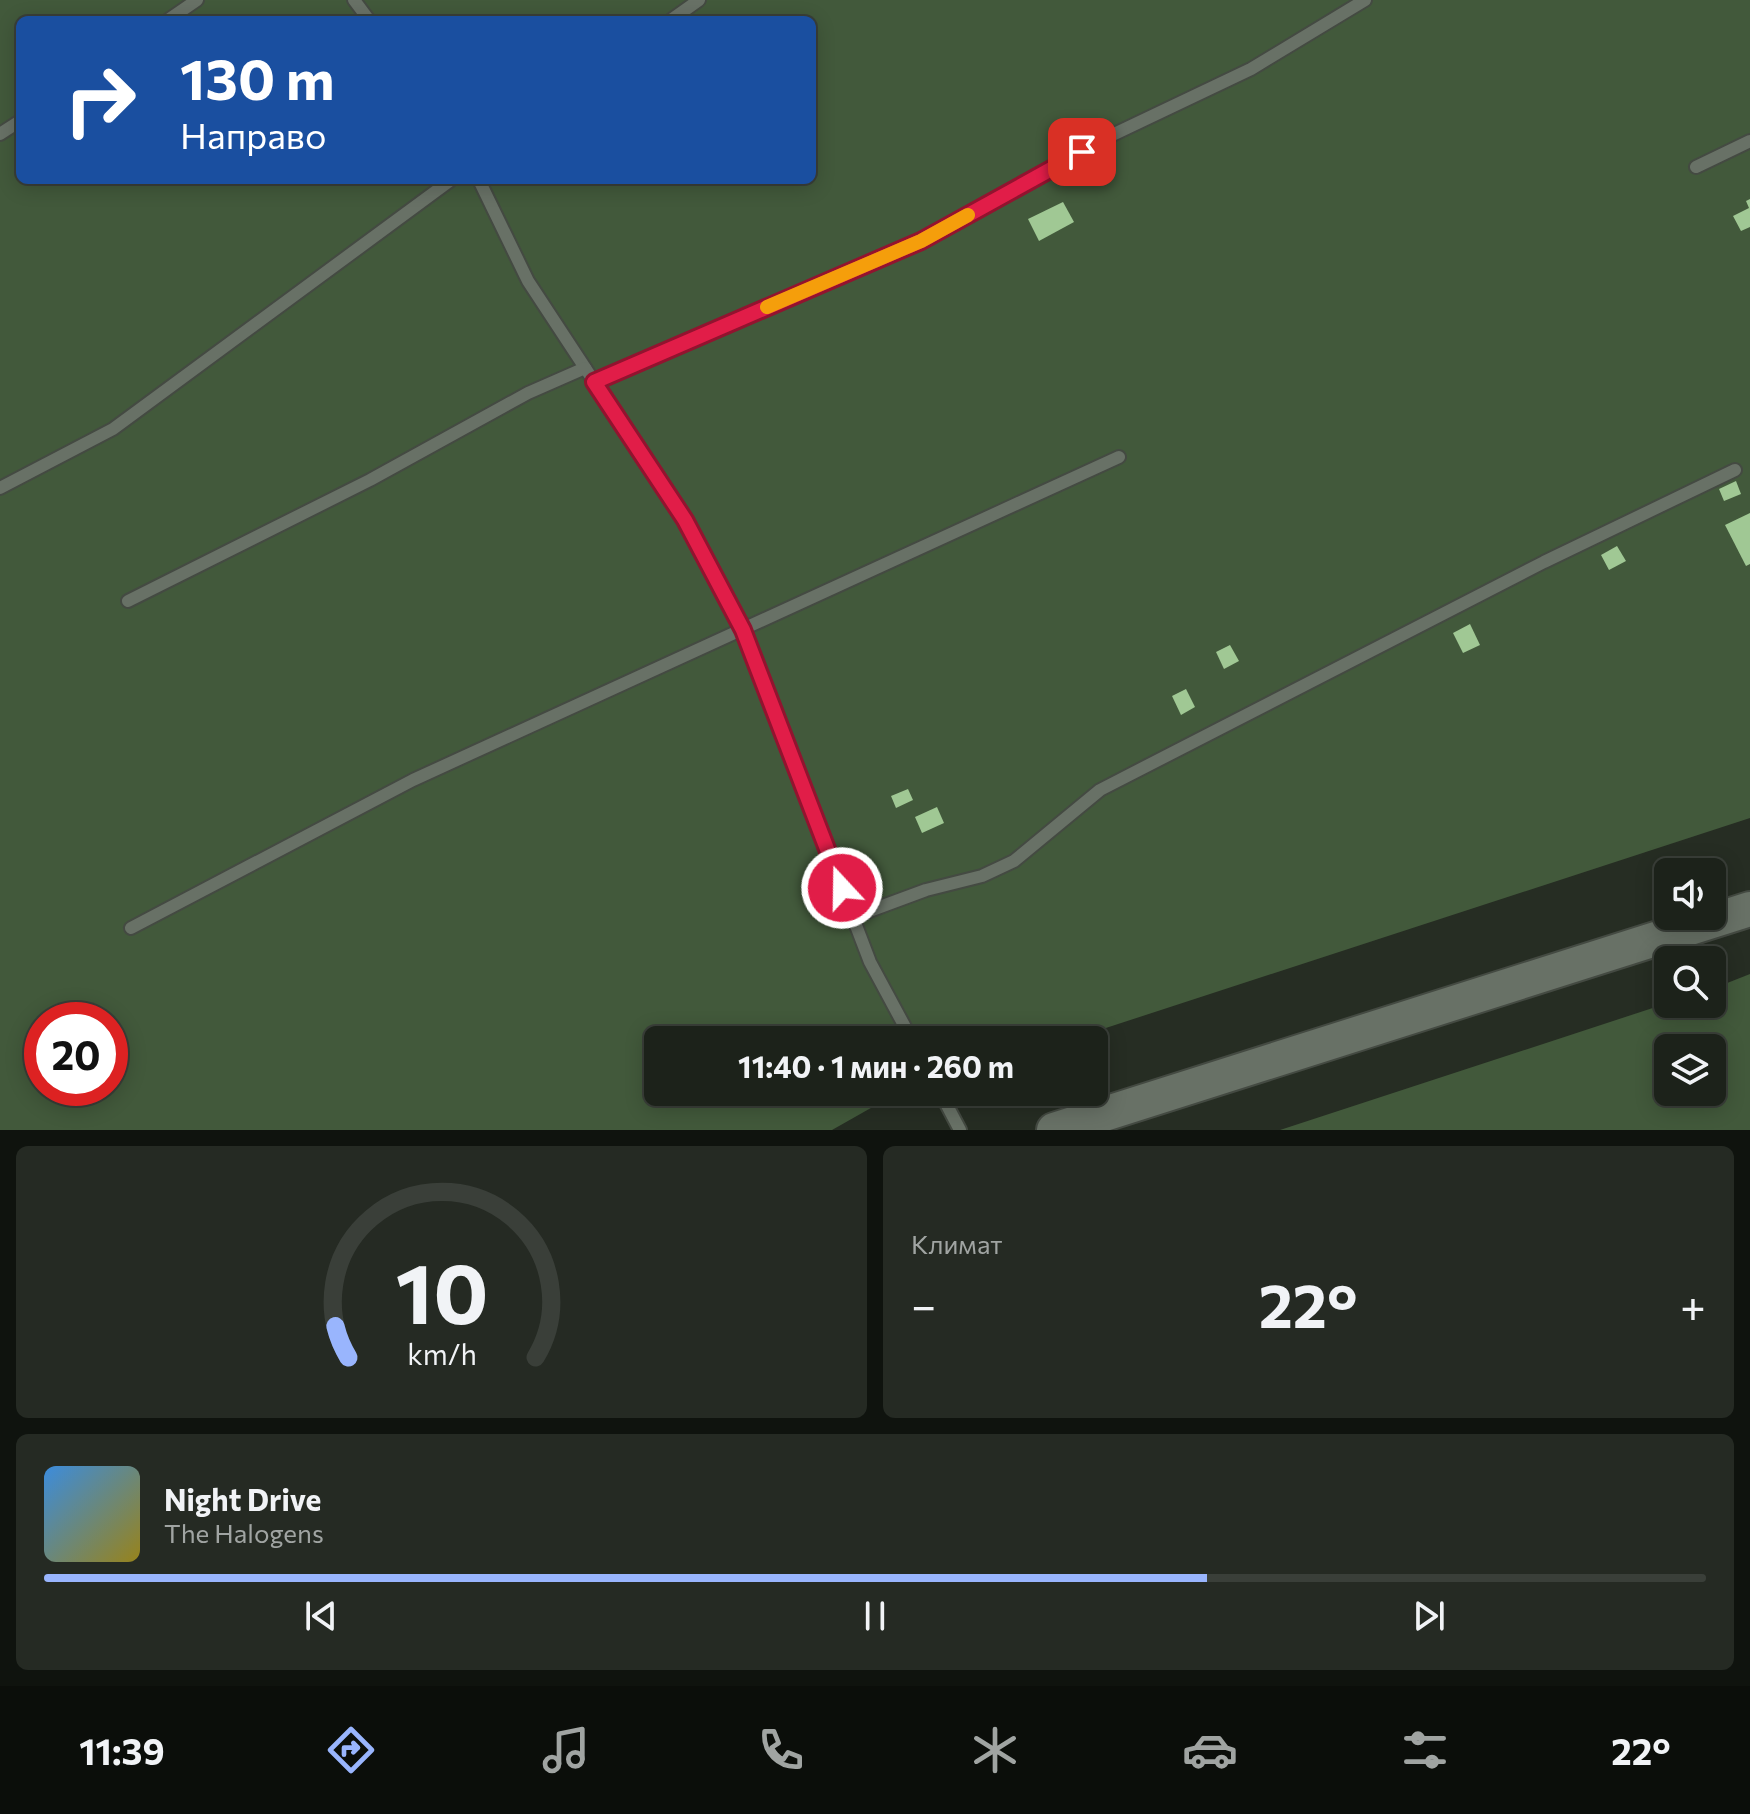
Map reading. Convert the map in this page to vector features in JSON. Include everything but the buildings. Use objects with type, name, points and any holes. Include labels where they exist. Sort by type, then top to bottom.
[{"type":"main road","points":[[1054,1130],[1750,909]]},
{"type":"lane","points":[[174,16],[197,0]]},
{"type":"lane","points":[[677,16],[699,0]]},
{"type":"lane","points":[[594,382],[921,241],[1108,137],[1251,69],[1365,0]]},
{"type":"lane","points":[[1696,167],[1750,141]]},
{"type":"lane","points":[[0,488],[113,429],[446,184]]},
{"type":"lane","points":[[481,184],[528,281],[685,520],[743,630],[870,962],[904,1026]]},
{"type":"lane","points":[[128,601],[370,480],[528,393],[585,368]]},
{"type":"lane","points":[[131,928],[413,780],[1119,457]]},
{"type":"lane","points":[[853,917],[926,890],[982,876],[1014,861],[1100,790],[1544,562],[1735,470]]},
{"type":"lane","points":[[947,1106],[960,1130]]},
{"type":"green space","points":[[0,0],[1750,0],[1750,818],[1108,1027],[644,1026],[644,1106],[874,1106],[832,1130],[0,1130]]},
{"type":"green space","points":[[1750,974],[1750,1130],[1280,1130],[1654,1008],[1654,1018],[1726,1018],[1726,983]]},
{"type":"slow traffic","points":[[767,307],[921,241],[968,215]]},
{"type":"route","points":[[842,888],[743,630],[685,520],[594,382],[921,241],[1082,152]]}]
